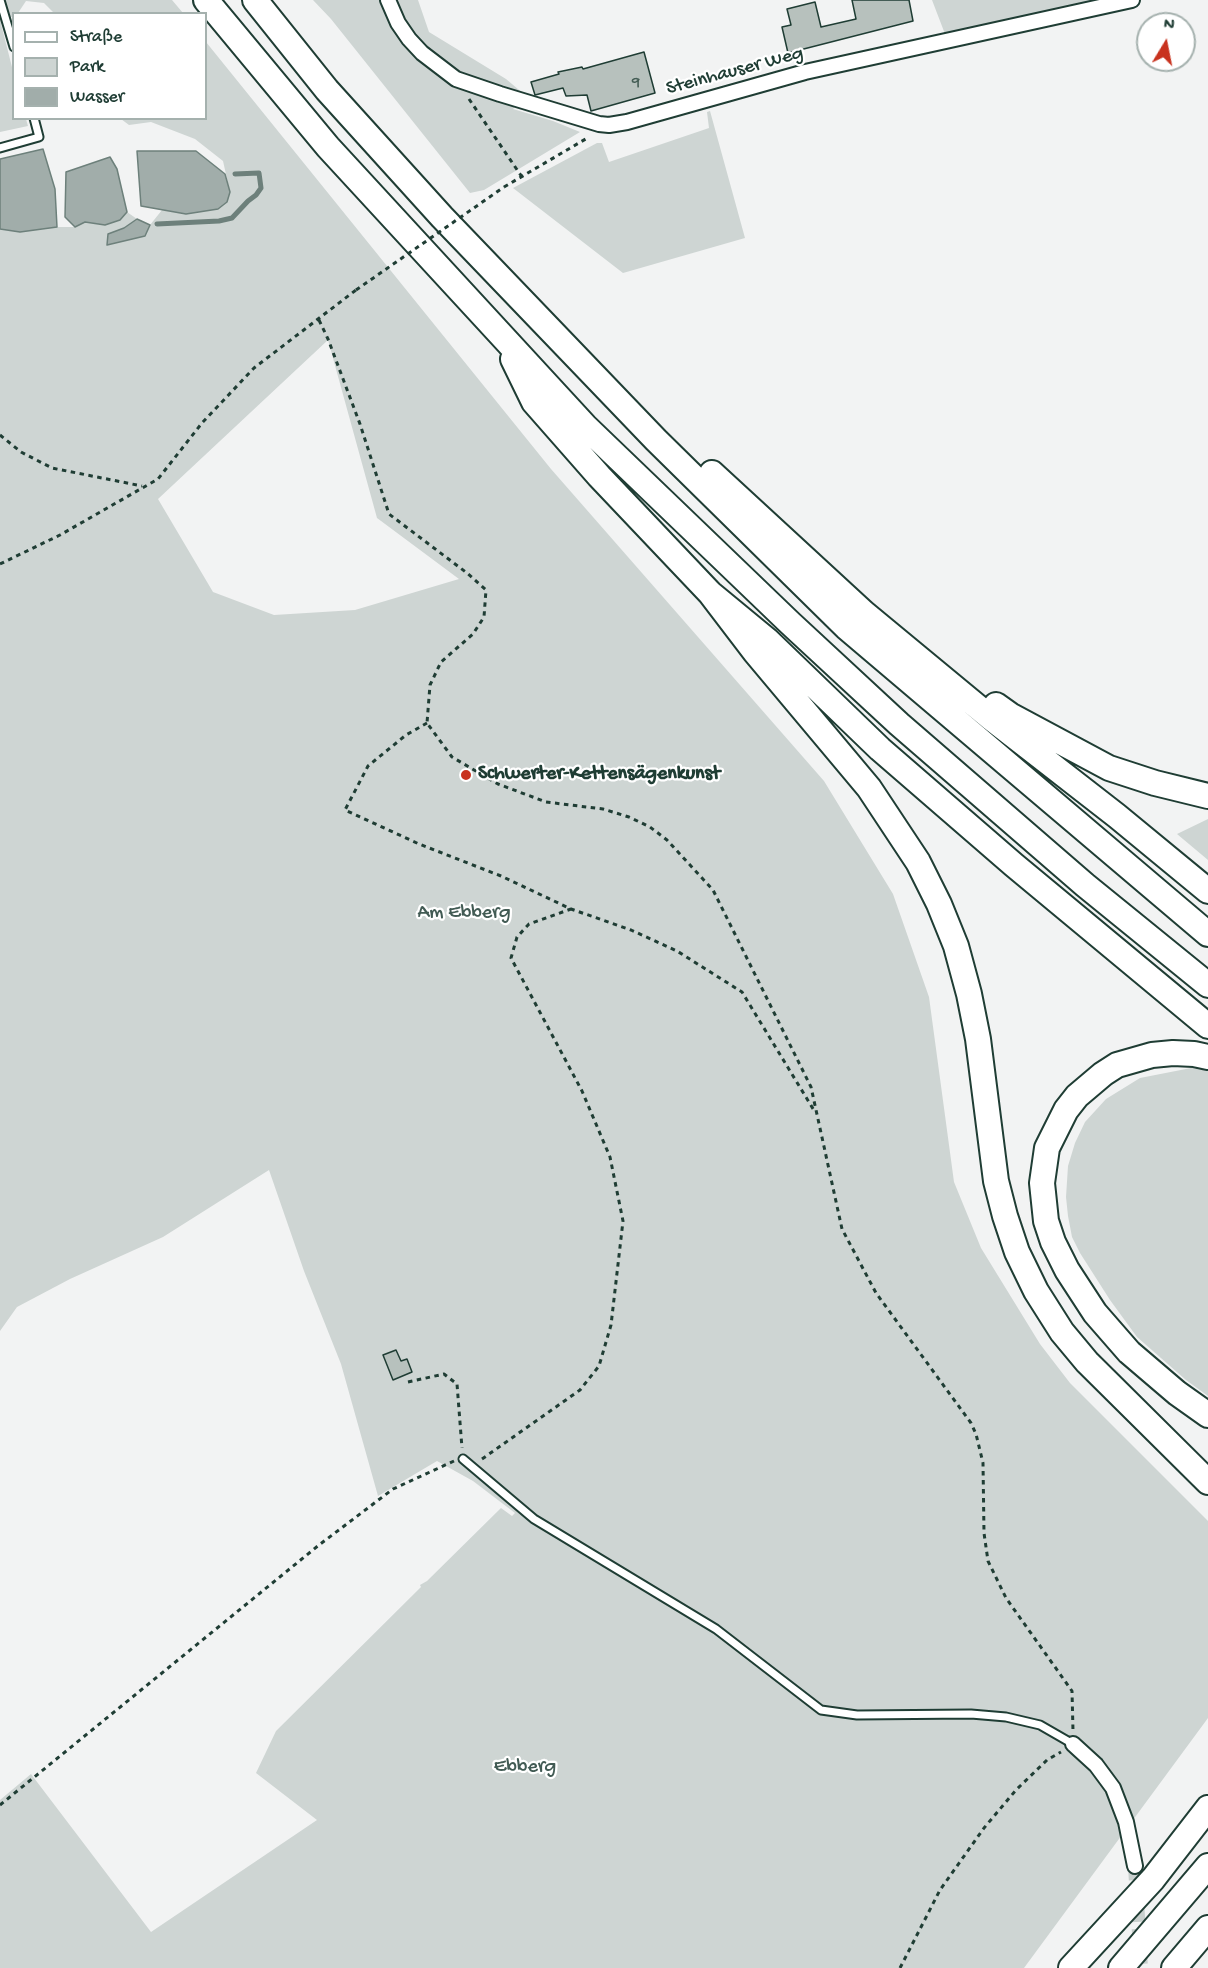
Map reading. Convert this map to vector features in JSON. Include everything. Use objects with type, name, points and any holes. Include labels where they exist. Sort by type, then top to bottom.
[{"type":"highway","points":[[206,0],[328,147],[585,426],[898,723],[1085,885],[1208,985]]},
{"type":"highway","points":[[255,0],[327,90],[442,218],[656,440],[813,595],[855,635],[1208,934]]},
{"type":"highway","points":[[266,0],[311,46],[443,197],[672,437],[864,613],[991,718],[1117,816],[1208,891]]},
{"type":"highway","points":[[501,335],[534,402],[599,476],[711,593],[768,640],[880,749],[1014,865],[1208,1026]]},
{"type":"highway","points":[[711,593],[755,652],[869,788],[918,862],[939,904],[956,946],[969,994],[978,1039],[996,1181],[1017,1252],[1036,1292],[1062,1332],[1087,1362],[1208,1482]]},
{"type":"highway","points":[[864,613],[1010,715],[1109,768],[1155,783],[1208,796]]},
{"type":"highway","points":[[1208,1057],[1173,1053],[1152,1055],[1117,1065],[1103,1074],[1077,1096],[1066,1110],[1047,1148],[1042,1183],[1046,1221],[1053,1242],[1067,1270],[1095,1313],[1129,1352],[1177,1393],[1208,1415]]},
{"type":"highway","points":[[1071,1968],[1152,1879],[1206,1809]]},
{"type":"highway","points":[[1121,1968],[1208,1866]]},
{"type":"highway","points":[[1174,1968],[1208,1928]]},
{"type":"street","name":"Steinhauser Weg","points":[[388,0],[398,23],[409,39],[437,66],[456,79],[511,98],[609,125],[795,75],[1132,0]]},
{"type":"street","points":[[1073,1744],[1096,1765],[1113,1788],[1126,1822],[1135,1866]]},
{"type":"lane","points":[[0,0],[12,40]]},
{"type":"lane","points":[[0,148],[39,137],[35,120]]},
{"type":"lane","points":[[463,1460],[534,1519],[716,1629],[821,1710],[857,1715],[970,1714],[1006,1717],[1040,1725],[1073,1744]]},
{"type":"path","points":[[456,79],[522,177]]},
{"type":"path","points":[[0,564],[60,535],[158,479],[202,423],[254,368],[356,290],[504,187],[609,125]]},
{"type":"path","points":[[318,320],[328,339],[360,424],[389,514],[468,573],[486,590],[484,616],[473,634],[441,662],[430,685],[427,723],[452,757],[498,783],[546,802],[603,809],[629,817],[650,827],[667,840],[713,891],[811,1087],[842,1229],[876,1293],[971,1423],[976,1434],[983,1463],[984,1533],[988,1561],[1006,1598],[1072,1691],[1073,1744],[1047,1760],[1016,1790],[984,1828],[940,1890],[900,1968]]},
{"type":"path","points":[[0,435],[21,452],[52,468],[143,487]]},
{"type":"path","points":[[427,723],[406,735],[368,766],[345,810],[419,844],[501,876],[572,909],[631,930],[676,951],[742,992],[817,1116]]},
{"type":"path","points":[[472,1466],[580,1390],[599,1366],[611,1326],[623,1221],[610,1157],[582,1091],[511,958],[517,937],[529,924],[572,909]]},
{"type":"path","points":[[0,1805],[319,1545],[393,1489],[457,1459],[463,1460],[457,1384],[444,1374],[408,1382]]},
{"type":"green space","points":[[0,0],[172,0],[182,12],[53,12],[44,3],[26,1],[19,12],[12,12],[12,17],[1,24],[12,67],[12,120],[26,120],[28,126],[0,132]]},
{"type":"green space","points":[[313,0],[418,0],[429,32],[506,79],[525,95],[513,109],[580,132],[484,190],[470,193],[331,19]]},
{"type":"green space","points":[[932,0],[1098,0],[945,34]]},
{"type":"green space","name":"Am Ebberg","points":[[207,43],[551,469],[824,781],[893,894],[929,997],[954,1182],[981,1248],[1040,1344],[1070,1383],[1208,1521],[1208,1718],[1024,1968],[0,1968],[0,1800],[31,1774],[151,1932],[317,1820],[256,1773],[276,1731],[421,1587],[420,1585],[427,1581],[501,1508],[512,1516],[515,1513],[473,1481],[437,1461],[378,1496],[341,1364],[304,1271],[269,1170],[163,1237],[70,1279],[17,1307],[0,1331],[0,229],[20,232],[75,227],[85,222],[105,225],[120,220],[127,212],[137,219],[124,228],[108,234],[107,245],[145,236],[150,225],[162,210],[186,214],[227,202],[230,192],[223,161],[195,139],[151,122],[129,125],[122,120],[207,120]],"holes":[[[328,340],[377,518],[459,579],[355,610],[274,615],[213,592],[158,499]]]},
{"type":"green space","points":[[710,111],[745,238],[623,273],[513,188],[597,143],[602,143],[609,162],[709,128],[707,112]]},
{"type":"green space","points":[[1208,819],[1208,860],[1177,834]]},
{"type":"green space","points":[[1191,1068],[1208,1071],[1208,1396],[1137,1337],[1110,1300],[1072,1237],[1066,1197],[1068,1166],[1075,1143],[1085,1122],[1106,1099],[1140,1078]]},
{"type":"water","points":[[43,149],[55,189],[57,227],[20,232],[0,229],[0,159]]},
{"type":"water","points":[[137,151],[196,151],[225,174],[230,192],[227,202],[218,209],[186,214],[141,206]]},
{"type":"water","points":[[110,157],[117,169],[127,212],[120,220],[105,225],[85,222],[75,227],[65,217],[66,172]]},
{"type":"water","points":[[137,219],[150,225],[145,236],[107,245],[108,234],[124,228]]},
{"type":"building","points":[[852,0],[909,0],[913,21],[788,53],[782,27],[791,25],[787,9],[815,2],[821,27],[856,19]]},
{"type":"building","points":[[644,52],[655,93],[591,111],[587,95],[566,96],[563,88],[535,95],[531,82],[559,74],[558,72],[582,67],[583,69]]},
{"type":"building","points":[[396,1350],[401,1361],[407,1359],[412,1372],[393,1380],[383,1355]]},
{"type":"waterway","points":[[157,224],[219,221],[232,218],[261,188],[259,173],[235,174]]},
{"type":"tunnel","points":[[1135,1866],[1141,1968]]},
{"type":"place","name":"Schwerter-Kettensägenkunst","points":[[466,775]]},
{"type":"park label","name":"Ebberg","points":[[525,1768]]}]
